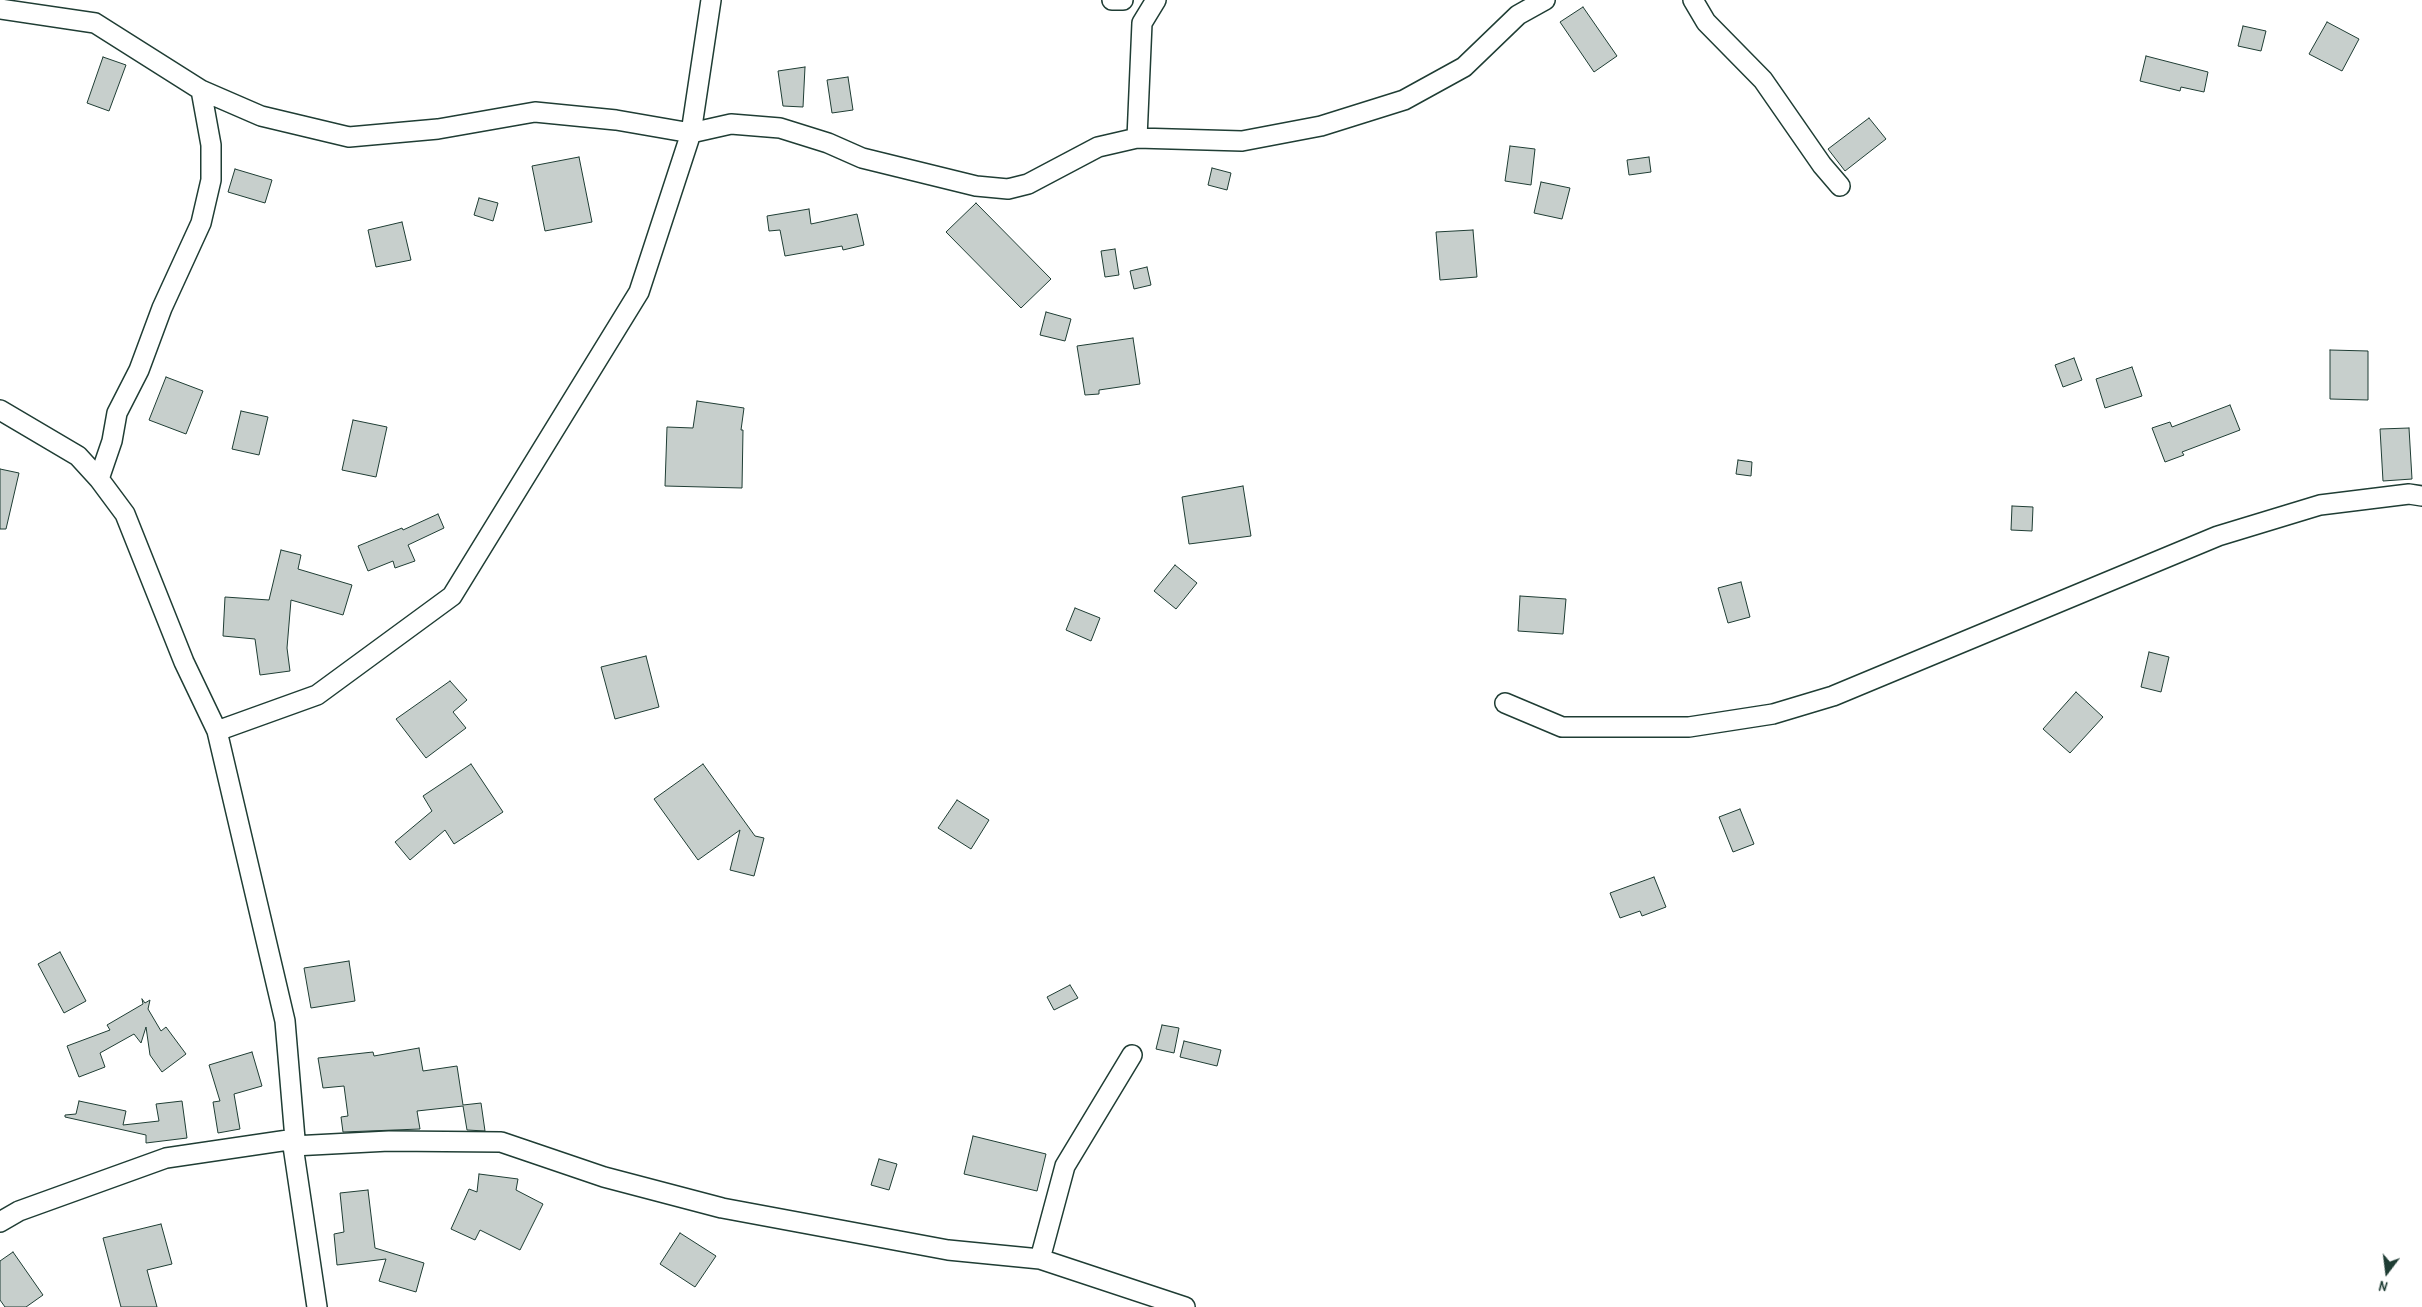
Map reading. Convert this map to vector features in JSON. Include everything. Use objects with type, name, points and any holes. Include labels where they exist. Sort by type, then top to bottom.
[{"type":"street","points":[[216,731],[317,695],[452,596],[639,292],[691,133],[711,0]]},
{"type":"street","points":[[1112,0],[1123,0]]},
{"type":"street","points":[[1137,138],[1142,23],[1156,0]]},
{"type":"street","points":[[0,9],[95,23],[200,90],[261,116],[348,137],[438,129],[536,112],[616,120],[691,133],[731,124],[780,128],[828,143],[862,158],[976,186],[1008,189],[1028,184],[1098,148],[1137,138],[1242,141],[1321,126],[1404,100],[1464,67],[1518,15],[1545,0]]},
{"type":"street","points":[[1693,0],[1706,22],[1763,80],[1840,186]]},
{"type":"street","points":[[99,479],[112,441],[117,413],[139,370],[162,308],[201,223],[212,180],[211,145],[200,90]]},
{"type":"street","points":[[0,410],[78,456],[99,479],[125,514],[184,662],[216,731],[285,1020],[294,1143],[317,1307]]},
{"type":"street","points":[[1505,703],[1562,728],[1689,727],[1773,714],[1833,696],[2218,536],[2320,505],[2409,494],[2422,496]]},
{"type":"street","points":[[1040,1258],[1065,1166],[1132,1055]]},
{"type":"street","points":[[0,1222],[19,1211],[166,1158],[294,1143],[389,1141],[501,1142],[604,1177],[722,1208],[948,1250],[1040,1258],[1185,1307]]},
{"type":"building","points":[[1583,7],[1617,56],[1594,72],[1560,22]]},
{"type":"building","points":[[2327,22],[2359,39],[2342,71],[2309,54]]},
{"type":"building","points":[[2243,26],[2266,31],[2261,51],[2238,46]]},
{"type":"building","points":[[2146,56],[2208,72],[2204,92],[2181,87],[2180,91],[2140,81]]},
{"type":"building","points":[[103,57],[126,65],[109,111],[87,103]]},
{"type":"building","points":[[805,67],[803,107],[783,106],[778,71]]},
{"type":"building","points":[[848,77],[853,110],[832,113],[827,80]]},
{"type":"building","points":[[1869,118],[1886,139],[1845,171],[1828,149]]},
{"type":"building","points":[[1510,146],[1535,149],[1531,185],[1505,181]]},
{"type":"building","points":[[579,157],[592,222],[545,231],[532,166]]},
{"type":"building","points":[[1649,157],[1651,172],[1629,175],[1627,160]]},
{"type":"building","points":[[1212,168],[1231,173],[1227,190],[1208,185]]},
{"type":"building","points":[[235,169],[272,180],[265,203],[228,192]]},
{"type":"building","points":[[1541,182],[1570,188],[1562,219],[1534,213]]},
{"type":"building","points":[[479,198],[498,203],[493,221],[474,215]]},
{"type":"building","points":[[976,203],[1051,279],[1021,308],[946,232]]},
{"type":"building","points":[[809,209],[811,224],[857,214],[864,245],[843,250],[842,246],[785,256],[780,230],[769,231],[767,216]]},
{"type":"building","points":[[402,222],[411,260],[376,267],[368,230]]},
{"type":"building","points":[[1473,230],[1477,277],[1440,280],[1436,232]]},
{"type":"building","points":[[1115,249],[1119,275],[1105,277],[1101,251]]},
{"type":"building","points":[[1147,267],[1151,285],[1134,289],[1130,271]]},
{"type":"building","points":[[1046,312],[1071,319],[1065,341],[1040,335]]},
{"type":"building","points":[[1133,338],[1140,384],[1099,390],[1099,394],[1085,395],[1077,346]]},
{"type":"building","points":[[2330,350],[2368,351],[2368,400],[2330,399]]},
{"type":"building","points":[[2074,358],[2082,380],[2063,387],[2055,365]]},
{"type":"building","points":[[2132,367],[2142,396],[2105,408],[2096,379]]},
{"type":"building","points":[[166,377],[203,391],[186,434],[149,420]]},
{"type":"building","points":[[697,401],[744,408],[741,430],[743,430],[742,488],[665,486],[667,427],[693,428]]},
{"type":"building","points":[[2230,405],[2240,430],[2182,452],[2184,455],[2165,462],[2152,428],[2170,422],[2172,427]]},
{"type":"building","points":[[241,411],[268,417],[259,455],[232,449]]},
{"type":"building","points":[[353,420],[387,427],[376,477],[342,470]]},
{"type":"building","points":[[2409,428],[2412,479],[2383,481],[2380,429]]},
{"type":"building","points":[[1738,460],[1752,462],[1751,476],[1736,474]]},
{"type":"building","points":[[0,469],[19,473],[6,529],[0,529]]},
{"type":"building","points":[[1243,486],[1251,536],[1189,544],[1182,497]]},
{"type":"building","points":[[2012,506],[2033,507],[2032,531],[2011,530]]},
{"type":"building","points":[[438,514],[444,528],[408,545],[415,561],[395,568],[393,561],[368,571],[358,546],[402,528],[403,530]]},
{"type":"building","points":[[281,550],[301,555],[298,569],[352,585],[343,615],[291,600],[287,648],[290,671],[260,675],[255,639],[223,636],[225,597],[269,600]]},
{"type":"building","points":[[1175,565],[1197,583],[1176,609],[1154,591]]},
{"type":"building","points":[[1741,582],[1750,617],[1728,623],[1718,588]]},
{"type":"building","points":[[1520,596],[1566,599],[1563,634],[1518,631]]},
{"type":"building","points":[[1075,608],[1100,618],[1091,641],[1066,630]]},
{"type":"building","points":[[2149,652],[2169,657],[2161,692],[2141,687]]},
{"type":"building","points":[[646,656],[659,707],[615,719],[601,667]]},
{"type":"building","points":[[450,681],[467,700],[453,712],[466,728],[426,758],[396,719]]},
{"type":"building","points":[[2076,692],[2103,717],[2070,753],[2043,729]]},
{"type":"building","points":[[471,764],[503,812],[454,844],[445,830],[410,860],[395,842],[432,811],[423,796]]},
{"type":"building","points":[[703,764],[755,836],[764,838],[754,876],[730,870],[740,830],[698,860],[654,799]]},
{"type":"building","points":[[957,800],[989,820],[971,849],[938,828]]},
{"type":"building","points":[[1740,809],[1754,844],[1733,852],[1719,817]]},
{"type":"building","points":[[1654,877],[1666,907],[1642,916],[1640,911],[1620,918],[1610,893]]},
{"type":"building","points":[[60,952],[86,1001],[64,1013],[38,964]]},
{"type":"building","points":[[349,961],[355,1001],[311,1008],[304,968]]},
{"type":"building","points":[[1070,985],[1078,998],[1054,1010],[1047,997]]},
{"type":"building","points":[[142,999],[145,1003],[150,1000],[148,1009],[161,1031],[166,1027],[186,1054],[162,1072],[150,1055],[146,1027],[141,1043],[134,1034],[100,1053],[105,1067],[79,1077],[67,1046],[110,1030],[107,1025],[143,1004]]},
{"type":"building","points":[[1162,1025],[1179,1028],[1174,1053],[1156,1049]]},
{"type":"building","points":[[1184,1041],[1221,1050],[1217,1066],[1180,1057]]},
{"type":"building","points":[[419,1048],[423,1071],[457,1066],[463,1105],[481,1103],[485,1131],[467,1130],[463,1106],[417,1111],[420,1129],[343,1132],[341,1117],[348,1116],[344,1086],[323,1088],[318,1058],[373,1052],[374,1056]]},
{"type":"building","points":[[252,1052],[262,1086],[234,1094],[240,1129],[218,1133],[213,1102],[220,1101],[209,1065]]},
{"type":"building","points":[[79,1101],[126,1111],[123,1125],[159,1121],[156,1104],[182,1101],[187,1138],[146,1143],[146,1135],[65,1117],[65,1115],[76,1114]]},
{"type":"building","points":[[973,1136],[1046,1154],[1037,1191],[964,1174]]},
{"type":"building","points":[[879,1159],[897,1164],[889,1190],[871,1185]]},
{"type":"building","points":[[479,1174],[518,1179],[516,1190],[543,1204],[520,1250],[480,1230],[475,1240],[451,1229],[469,1189],[477,1192]]},
{"type":"building","points":[[368,1190],[375,1248],[424,1263],[416,1292],[379,1281],[386,1259],[337,1265],[334,1234],[344,1232],[340,1193]]},
{"type":"building","points":[[161,1224],[172,1264],[147,1270],[157,1307],[121,1307],[103,1238]]},
{"type":"building","points":[[680,1233],[716,1256],[695,1287],[660,1264]]},
{"type":"building","points":[[13,1252],[43,1295],[26,1307],[5,1307],[0,1300],[0,1261]]}]
